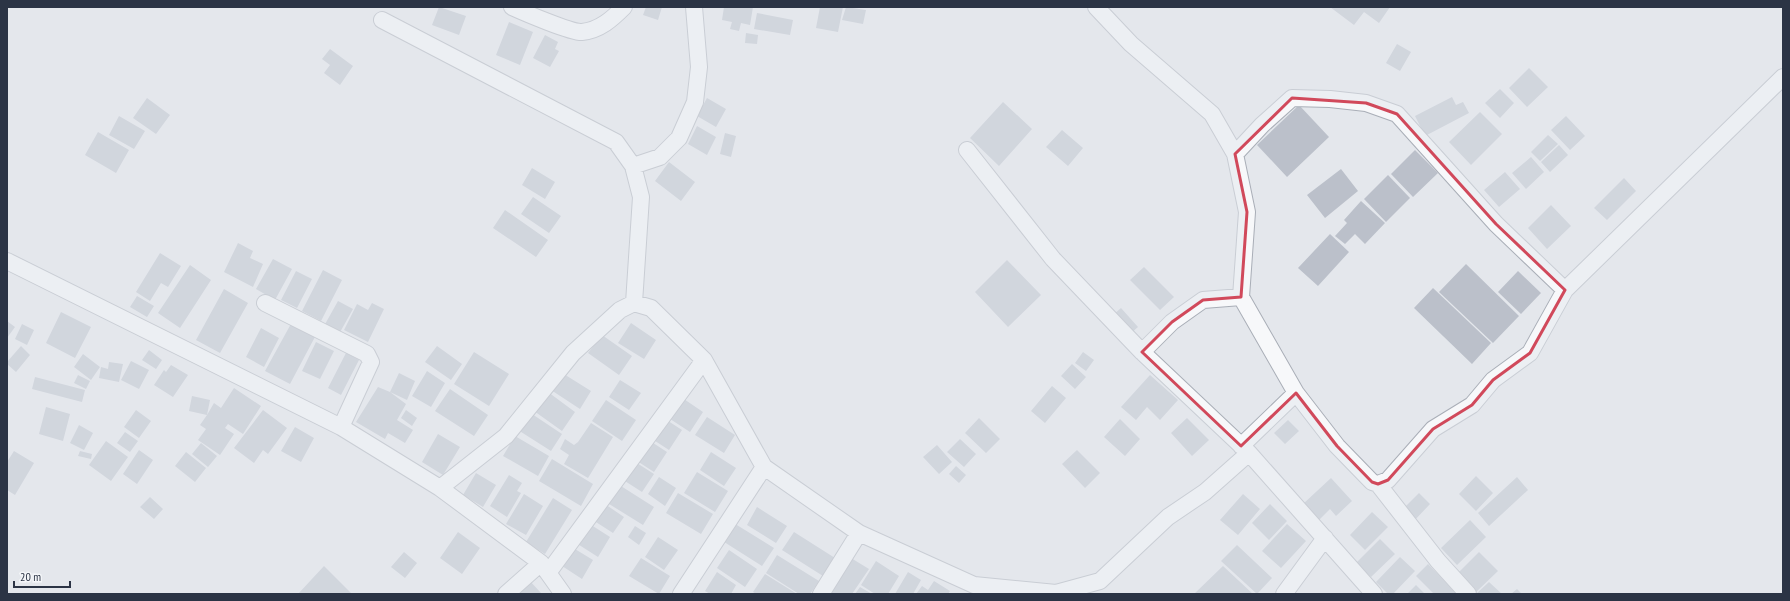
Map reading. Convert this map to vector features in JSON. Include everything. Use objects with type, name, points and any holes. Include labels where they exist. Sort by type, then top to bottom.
[{"type":"street","points":[[512,7],[532,17],[581,32],[608,23],[624,7]]},
{"type":"street","points":[[633,166],[660,157],[679,138],[695,102],[699,67],[694,7]]},
{"type":"street","points":[[1096,7],[1131,44],[1212,114],[1235,154],[1247,212],[1241,297],[1296,393],[1337,446],[1372,482],[1378,484],[1438,561],[1468,594]]},
{"type":"street","points":[[382,20],[616,142],[633,166],[641,198],[634,303]]},
{"type":"street","points":[[1378,484],[1388,480],[1433,429],[1472,406],[1493,380],[1530,353],[1565,290],[1783,76]]},
{"type":"street","points":[[1235,154],[1262,125],[1292,98],[1330,99],[1366,103],[1397,114],[1496,224],[1565,290]]},
{"type":"street","points":[[967,150],[1053,259],[1142,352],[1245,450],[1374,594]]},
{"type":"street","points":[[7,261],[341,427],[440,488],[544,568],[563,594]]},
{"type":"street","points":[[1142,352],[1172,322],[1203,300],[1241,297]]},
{"type":"street","points":[[265,303],[367,354],[371,362],[341,427]]},
{"type":"street","points":[[440,488],[506,436],[573,353],[620,310],[634,303],[652,308],[704,360],[764,467],[858,532],[971,590],[1056,593],[1100,581],[1168,517],[1204,492],[1245,450],[1296,393]]},
{"type":"street","points":[[506,594],[544,568],[704,360]]},
{"type":"street","points":[[680,594],[764,467]]},
{"type":"street","points":[[821,594],[858,532]]},
{"type":"street","points":[[1284,594],[1325,538]]},
{"type":"highlighted area","points":[[1292,98],[1366,103],[1397,114],[1496,224],[1565,290],[1530,353],[1493,380],[1472,405],[1433,429],[1388,480],[1378,484],[1372,482],[1337,446],[1296,393],[1241,446],[1142,352],[1172,322],[1203,300],[1241,297],[1247,212],[1235,154]]},
{"type":"building","points":[[439,7],[466,16],[459,35],[432,25]]},
{"type":"building","points":[[646,7],[662,7],[658,20],[643,15]]},
{"type":"building","points":[[724,7],[753,7],[750,25],[741,23],[739,31],[730,29],[732,22],[722,20]]},
{"type":"building","points":[[820,7],[843,7],[838,32],[816,28]]},
{"type":"building","points":[[846,7],[866,10],[863,24],[842,20]]},
{"type":"building","points":[[1330,7],[1390,7],[1379,23],[1364,12],[1354,25]]},
{"type":"building","points":[[757,13],[793,20],[790,35],[754,29]]},
{"type":"building","points":[[509,22],[533,32],[520,65],[496,55]]},
{"type":"building","points":[[746,33],[758,35],[757,44],[745,43]]},
{"type":"building","points":[[545,35],[558,42],[555,49],[559,51],[550,67],[533,58]]},
{"type":"building","points":[[1397,44],[1411,52],[1400,71],[1386,63]]},
{"type":"building","points":[[330,49],[353,66],[340,85],[324,73],[330,65],[322,59]]},
{"type":"building","points":[[1529,68],[1548,87],[1527,107],[1509,88]]},
{"type":"building","points":[[1500,89],[1514,103],[1500,118],[1485,103]]},
{"type":"building","points":[[1452,97],[1456,105],[1463,102],[1469,113],[1425,136],[1415,116]]},
{"type":"building","points":[[147,98],[170,115],[156,134],[133,118]]},
{"type":"building","points":[[707,98],[726,109],[716,127],[697,116]]},
{"type":"building","points":[[1003,102],[1032,129],[999,166],[970,138]]},
{"type":"building","points":[[1299,105],[1329,137],[1287,177],[1257,145]]},
{"type":"building","points":[[1480,112],[1502,134],[1471,165],[1449,142]]},
{"type":"building","points":[[119,116],[145,131],[134,149],[109,135]]},
{"type":"building","points":[[1566,116],[1585,136],[1570,150],[1551,130]]},
{"type":"building","points":[[697,126],[716,137],[707,155],[688,144]]},
{"type":"building","points":[[1062,130],[1083,148],[1068,166],[1046,147]]},
{"type":"building","points":[[98,132],[129,150],[116,173],[85,155]]},
{"type":"building","points":[[725,133],[736,136],[731,157],[720,154]]},
{"type":"building","points":[[1548,135],[1558,144],[1540,161],[1531,152]]},
{"type":"building","points":[[1559,145],[1568,155],[1550,172],[1541,162]]},
{"type":"building","points":[[1415,150],[1438,173],[1413,197],[1391,174]]},
{"type":"building","points":[[1531,157],[1544,172],[1526,189],[1512,173]]},
{"type":"building","points":[[669,162],[695,182],[681,201],[655,181]]},
{"type":"building","points":[[532,168],[555,182],[545,199],[522,185]]},
{"type":"building","points":[[1341,169],[1358,191],[1325,218],[1307,195]]},
{"type":"building","points":[[1505,172],[1520,189],[1499,207],[1484,190]]},
{"type":"building","points":[[1388,175],[1410,198],[1386,222],[1364,199]]},
{"type":"building","points":[[1624,178],[1636,191],[1607,220],[1594,208]]},
{"type":"building","points":[[533,197],[561,216],[549,233],[521,214]]},
{"type":"building","points":[[1361,201],[1385,223],[1365,244],[1355,234],[1345,244],[1335,236],[1347,223],[1344,220]]},
{"type":"building","points":[[1551,205],[1571,226],[1547,249],[1528,228]]},
{"type":"building","points":[[505,210],[548,240],[536,257],[493,228]]},
{"type":"building","points":[[1330,234],[1349,252],[1318,286],[1298,268]]},
{"type":"building","points":[[238,243],[253,251],[250,258],[263,264],[253,287],[224,272]]},
{"type":"building","points":[[160,253],[181,266],[168,287],[161,283],[150,301],[136,292]]},
{"type":"building","points":[[273,259],[292,269],[275,300],[256,289]]},
{"type":"building","points":[[1007,260],[1041,295],[1008,327],[975,292]]},
{"type":"building","points":[[1466,264],[1519,316],[1493,343],[1439,292]]},
{"type":"building","points":[[190,265],[211,280],[180,328],[158,313]]},
{"type":"building","points":[[1144,267],[1174,297],[1160,310],[1130,280]]},
{"type":"building","points":[[323,270],[342,280],[321,321],[302,311]]},
{"type":"building","points":[[296,271],[312,279],[297,308],[281,300]]},
{"type":"building","points":[[1518,271],[1541,293],[1521,314],[1498,292]]},
{"type":"building","points":[[1433,288],[1491,343],[1472,364],[1414,308]]},
{"type":"building","points":[[224,289],[248,303],[220,353],[196,340]]},
{"type":"building","points":[[137,296],[154,306],[147,317],[130,307]]},
{"type":"building","points":[[338,301],[353,309],[339,334],[324,326]]},
{"type":"building","points":[[372,303],[384,309],[368,342],[344,330],[357,304],[368,310]]},
{"type":"building","points":[[1121,308],[1138,327],[1130,334],[1113,315]]},
{"type":"building","points":[[61,312],[91,327],[75,358],[46,343]]},
{"type":"building","points":[[7,321],[15,327],[7,338]]},
{"type":"building","points":[[292,322],[316,335],[290,384],[265,371]]},
{"type":"building","points":[[631,323],[656,340],[644,359],[618,343]]},
{"type":"building","points":[[22,324],[34,330],[27,345],[15,339]]},
{"type":"building","points":[[261,328],[279,338],[264,367],[246,357]]},
{"type":"building","points":[[602,335],[632,356],[619,375],[588,353]]},
{"type":"building","points":[[316,342],[334,351],[320,379],[302,371]]},
{"type":"building","points":[[21,346],[30,355],[16,372],[7,364],[7,362]]},
{"type":"building","points":[[437,346],[462,364],[451,380],[425,362]]},
{"type":"building","points":[[149,350],[162,360],[156,369],[142,360]]},
{"type":"building","points":[[474,352],[509,374],[489,406],[454,384]]},
{"type":"building","points":[[1083,352],[1094,360],[1086,371],[1075,363]]},
{"type":"building","points":[[346,353],[359,360],[341,395],[328,388]]},
{"type":"building","points":[[83,354],[100,367],[91,380],[74,367]]},
{"type":"building","points":[[131,361],[149,370],[139,389],[121,380]]},
{"type":"building","points":[[109,362],[123,364],[119,382],[99,378],[101,367],[108,369]]},
{"type":"building","points":[[1072,364],[1086,377],[1075,389],[1061,376]]},
{"type":"building","points":[[171,365],[188,375],[173,397],[154,385],[164,370],[166,372]]},
{"type":"building","points":[[427,371],[445,383],[431,407],[412,396]]},
{"type":"building","points":[[559,371],[591,391],[580,409],[548,388]]},
{"type":"building","points":[[399,373],[415,381],[407,400],[390,392]]},
{"type":"building","points":[[78,375],[90,381],[86,389],[74,383]]},
{"type":"building","points":[[1150,375],[1178,400],[1160,420],[1147,407],[1136,420],[1121,407]]},
{"type":"building","points":[[35,377],[85,390],[82,402],[32,389]]},
{"type":"building","points":[[620,380],[641,393],[629,410],[609,397]]},
{"type":"building","points":[[1052,386],[1066,398],[1045,423],[1031,411]]},
{"type":"building","points":[[378,387],[390,392],[406,404],[397,420],[413,430],[405,443],[388,433],[385,439],[356,422]]},
{"type":"building","points":[[234,388],[261,406],[243,434],[228,424],[225,428],[234,434],[220,455],[198,440],[206,429],[200,425],[214,403],[221,408]]},
{"type":"building","points":[[450,389],[488,415],[474,436],[435,411]]},
{"type":"building","points":[[548,392],[575,412],[562,431],[534,411]]},
{"type":"building","points":[[678,395],[703,412],[690,432],[664,415]]},
{"type":"building","points":[[192,396],[210,400],[207,415],[189,411]]},
{"type":"building","points":[[606,400],[636,420],[622,441],[592,421]]},
{"type":"building","points":[[46,407],[70,414],[63,441],[39,434]]},
{"type":"building","points":[[136,410],[151,421],[139,438],[124,427]]},
{"type":"building","points":[[263,410],[287,428],[268,454],[263,450],[254,463],[234,448]]},
{"type":"building","points":[[406,410],[417,418],[412,426],[401,418]]},
{"type":"building","points":[[529,412],[562,434],[551,451],[518,430]]},
{"type":"building","points":[[662,417],[682,430],[669,450],[649,437]]},
{"type":"building","points":[[707,417],[735,435],[724,453],[695,435]]},
{"type":"building","points":[[979,418],[1000,439],[986,453],[965,433]]},
{"type":"building","points":[[1187,418],[1209,440],[1192,456],[1171,433]]},
{"type":"building","points":[[1120,419],[1140,439],[1125,456],[1104,437]]},
{"type":"building","points":[[1288,420],[1299,431],[1285,444],[1274,433]]},
{"type":"building","points":[[591,423],[613,437],[588,478],[564,464],[569,455],[560,449],[565,439],[574,445],[578,442]]},
{"type":"building","points":[[79,425],[93,433],[84,450],[70,443]]},
{"type":"building","points":[[295,427],[314,438],[301,462],[281,451]]},
{"type":"building","points":[[125,432],[138,441],[130,452],[117,443]]},
{"type":"building","points":[[438,434],[460,447],[443,475],[422,462]]},
{"type":"building","points":[[515,436],[549,456],[538,476],[503,456]]},
{"type":"building","points":[[647,439],[667,452],[654,472],[634,459]]},
{"type":"building","points":[[960,439],[976,454],[964,467],[947,452]]},
{"type":"building","points":[[106,441],[128,457],[111,481],[89,465]]},
{"type":"building","points":[[201,443],[217,456],[208,467],[192,454]]},
{"type":"building","points":[[937,445],[952,462],[939,474],[923,457]]},
{"type":"building","points":[[139,450],[153,460],[137,484],[123,474]]},
{"type":"building","points":[[1077,450],[1100,473],[1085,488],[1062,464]]},
{"type":"building","points":[[14,451],[34,463],[15,495],[7,490],[7,462]]},
{"type":"building","points":[[80,451],[92,454],[91,459],[78,456]]},
{"type":"building","points":[[186,452],[206,468],[195,482],[175,466]]},
{"type":"building","points":[[711,452],[736,468],[724,486],[700,470]]},
{"type":"building","points":[[626,456],[654,474],[642,492],[614,474]]},
{"type":"building","points":[[552,459],[593,484],[581,506],[539,481]]},
{"type":"building","points":[[956,466],[966,475],[959,483],[949,474]]},
{"type":"building","points":[[697,472],[728,491],[715,512],[684,493]]},
{"type":"building","points":[[476,473],[496,485],[483,507],[463,495]]},
{"type":"building","points":[[509,475],[522,483],[517,491],[521,493],[507,517],[490,506]]},
{"type":"building","points":[[1476,476],[1493,493],[1476,511],[1459,494]]},
{"type":"building","points":[[659,477],[676,488],[665,506],[648,494]]},
{"type":"building","points":[[1517,477],[1528,490],[1489,526],[1478,513]]},
{"type":"building","points":[[1331,478],[1352,501],[1336,516],[1330,509],[1319,520],[1303,504]]},
{"type":"building","points":[[613,481],[654,507],[643,525],[601,499]]},
{"type":"building","points":[[678,493],[713,514],[701,534],[666,513]]},
{"type":"building","points":[[1419,493],[1430,504],[1413,522],[1401,511]]},
{"type":"building","points":[[524,494],[543,506],[526,535],[506,524]]},
{"type":"building","points":[[1243,494],[1260,509],[1238,535],[1220,520]]},
{"type":"building","points":[[150,497],[163,509],[154,519],[140,507]]},
{"type":"building","points":[[553,498],[572,510],[545,554],[526,542]]},
{"type":"building","points":[[596,498],[624,517],[613,533],[585,515]]},
{"type":"building","points":[[1270,504],[1287,521],[1269,540],[1252,523]]},
{"type":"building","points":[[757,507],[787,526],[776,543],[747,525]]},
{"type":"building","points":[[1372,512],[1388,527],[1365,550],[1350,535]]},
{"type":"building","points":[[1470,520],[1486,537],[1457,565],[1441,548]]},
{"type":"building","points":[[585,521],[610,537],[598,557],[573,541]]},
{"type":"building","points":[[732,522],[774,548],[762,566],[721,540]]},
{"type":"building","points":[[1287,524],[1306,541],[1281,568],[1262,551]]},
{"type":"building","points":[[635,526],[646,533],[639,545],[628,537]]},
{"type":"building","points":[[458,532],[480,548],[462,574],[440,558]]},
{"type":"building","points":[[794,532],[835,558],[823,576],[782,550]]},
{"type":"building","points":[[658,537],[678,550],[664,570],[645,557]]},
{"type":"building","points":[[1380,539],[1395,554],[1371,577],[1356,563]]},
{"type":"building","points":[[1237,545],[1272,578],[1257,594],[1221,561]]},
{"type":"building","points":[[570,546],[593,560],[582,579],[559,564]]},
{"type":"building","points":[[729,550],[757,569],[745,587],[717,568]]},
{"type":"building","points":[[404,552],[417,563],[405,578],[391,567]]},
{"type":"building","points":[[1479,552],[1498,571],[1474,594],[1456,575]]},
{"type":"building","points":[[777,555],[819,581],[810,594],[799,594],[766,573]]},
{"type":"building","points":[[1400,557],[1415,571],[1393,594],[1388,594],[1376,582]]},
{"type":"building","points":[[641,558],[670,576],[659,594],[629,576]]},
{"type":"building","points":[[851,558],[869,569],[852,594],[830,594]]},
{"type":"building","points":[[876,561],[899,576],[888,594],[875,594],[861,585]]},
{"type":"building","points":[[1428,564],[1457,594],[1434,594],[1416,576]]},
{"type":"building","points":[[324,566],[352,594],[298,594]]},
{"type":"building","points":[[1223,566],[1253,594],[1194,594]]},
{"type":"building","points":[[717,572],[736,585],[731,594],[710,594],[705,591]]},
{"type":"building","points":[[908,572],[921,580],[913,594],[895,594]]},
{"type":"building","points":[[765,574],[797,594],[756,594],[753,592]]},
{"type":"building","points":[[529,580],[541,593],[514,594]]},
{"type":"building","points":[[934,581],[950,591],[948,594],[916,594],[922,586],[928,590]]},
{"type":"building","points":[[1489,582],[1502,594],[1476,594]]},
{"type":"building","points":[[1416,585],[1425,594],[1407,594]]},
{"type":"building","points":[[860,587],[872,594],[855,594]]},
{"type":"building","points":[[1517,589],[1522,594],[1511,594]]}]
